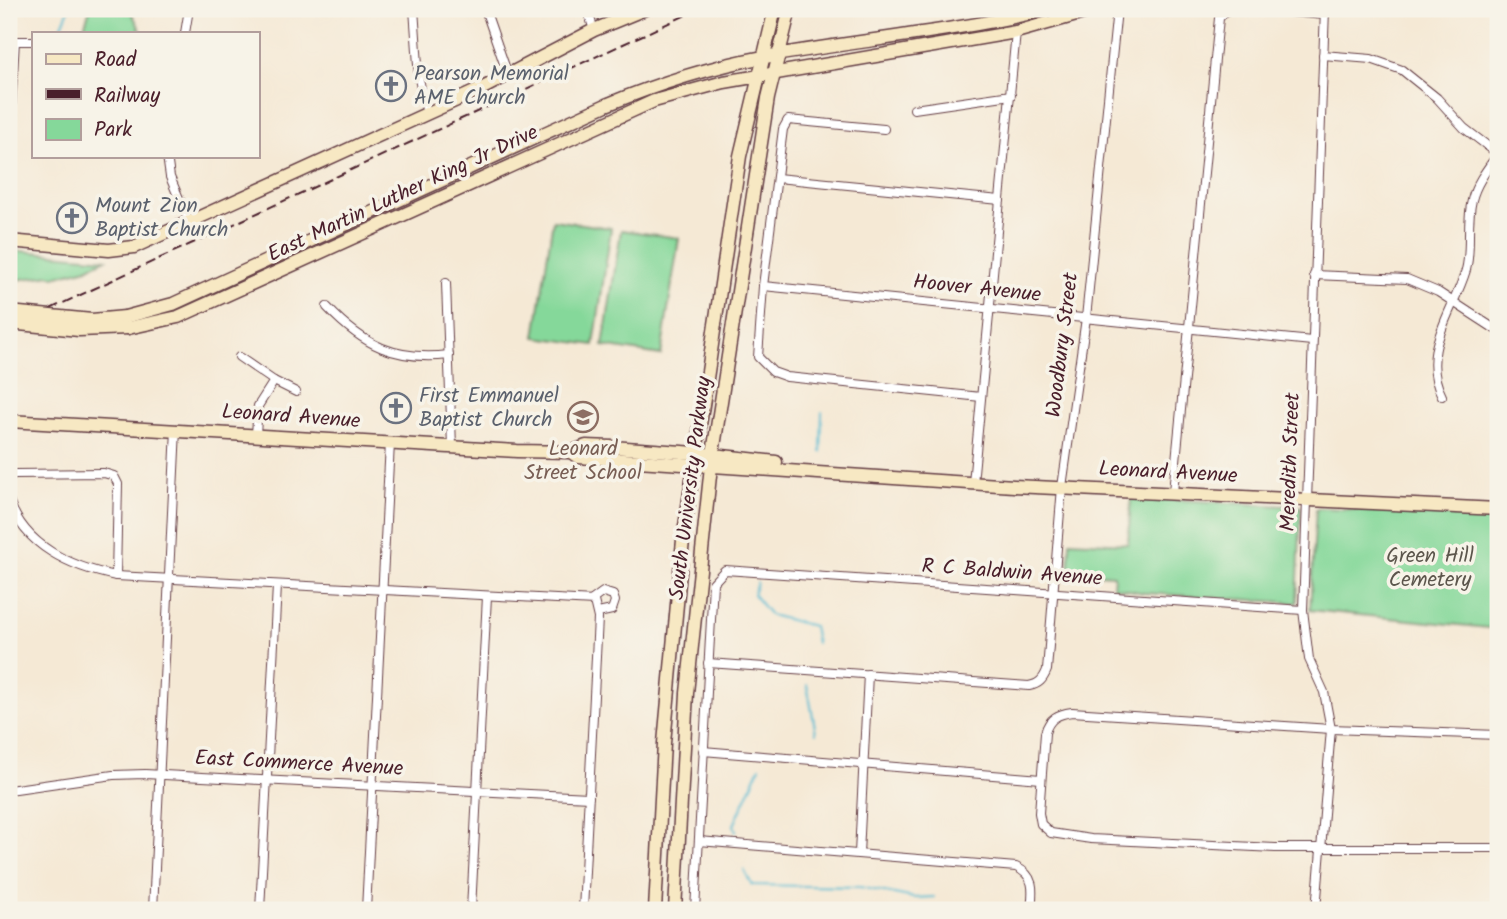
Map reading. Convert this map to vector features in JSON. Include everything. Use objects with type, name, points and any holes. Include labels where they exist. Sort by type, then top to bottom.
[{"type":"main road","points":[[9,241],[118,250],[134,247],[427,114],[594,30],[645,9]]},
{"type":"main road","name":"South University Parkway","points":[[655,910],[674,628],[695,459],[740,156],[775,9]]},
{"type":"main road","name":"South University Parkway","points":[[675,910],[687,693],[712,461],[753,182],[773,75],[790,9]]},
{"type":"main road","name":"East Martin Luther King Jr Drive","points":[[9,312],[127,323],[606,104],[668,81],[763,57],[1049,9]]},
{"type":"main road","name":"East Martin Luther King Jr Drive","points":[[9,323],[79,330],[178,317],[654,101],[724,82],[1016,32],[1098,9]]},
{"type":"main road","name":"Leonard Avenue","points":[[9,421],[452,447],[571,452],[586,446],[712,461],[809,465],[835,473],[973,483],[1173,492],[1308,502],[1498,509]]},
{"type":"street","points":[[185,32],[189,9]]},
{"type":"street","points":[[414,9],[419,79],[427,114]]},
{"type":"street","points":[[485,9],[508,75]]},
{"type":"street","points":[[587,9],[594,30]]},
{"type":"street","name":"Woodbury Street","points":[[868,674],[1029,685],[1038,683],[1047,670],[1062,487],[1086,317],[1117,9]]},
{"type":"street","points":[[1173,492],[1219,18],[1226,9]]},
{"type":"street","points":[[1253,9],[1325,12]]},
{"type":"street","name":"Meredith Street","points":[[1315,910],[1331,729],[1324,692],[1308,659],[1303,610],[1325,12]]},
{"type":"street","points":[[973,483],[1016,32]]},
{"type":"street","points":[[9,143],[12,41],[32,41]]},
{"type":"street","points":[[1323,55],[1371,59],[1402,70],[1437,98],[1464,128],[1498,154],[1482,176],[1472,201],[1467,267],[1436,343],[1433,364],[1435,383],[1442,396]]},
{"type":"street","points":[[914,108],[1011,95]]},
{"type":"street","points":[[884,129],[789,121],[783,129],[756,350],[766,368],[787,377],[981,397]]},
{"type":"street","points":[[167,158],[170,177],[189,222]]},
{"type":"street","points":[[777,178],[1000,200]]},
{"type":"street","points":[[1314,275],[1406,279],[1454,303],[1498,331]]},
{"type":"street","points":[[446,283],[452,447]]},
{"type":"street","name":"Hoover Avenue","points":[[763,286],[1312,341]]},
{"type":"street","points":[[327,307],[362,337],[388,352],[424,357],[449,355]]},
{"type":"street","points":[[239,357],[274,381],[296,391]]},
{"type":"street","points":[[256,434],[258,406],[274,381]]},
{"type":"street","points":[[153,910],[176,429]]},
{"type":"street","points":[[366,910],[390,443]]},
{"type":"street","points":[[9,476],[104,473],[114,476],[118,484],[116,576]]},
{"type":"street","points":[[9,500],[22,528],[36,542],[88,571],[116,576],[487,596],[596,606],[583,910]]},
{"type":"street","name":"R C Baldwin Avenue","points":[[708,663],[713,583],[720,572],[731,569],[1303,610]]},
{"type":"street","points":[[260,910],[277,586]]},
{"type":"street","points":[[471,910],[487,596]]},
{"type":"street","points":[[695,910],[708,663],[868,674],[859,854]]},
{"type":"street","points":[[1498,735],[1331,729],[1072,712],[1059,714],[1049,722],[1045,733],[1040,819],[1045,829],[1055,835],[1091,839],[1322,849],[1498,848]]},
{"type":"street","points":[[703,751],[1041,779]]},
{"type":"street","name":"East Commerce Avenue","points":[[9,790],[113,775],[158,774],[589,797]]},
{"type":"street","points":[[699,841],[1016,867],[1024,871],[1033,886],[1031,910]]},
{"type":"green space","points":[[90,9],[130,9],[142,32],[82,32]]},
{"type":"green space","points":[[553,220],[611,228],[594,345],[535,337]]},
{"type":"green space","points":[[621,230],[679,238],[661,355],[603,346]]},
{"type":"green space","points":[[9,250],[106,259],[87,268],[54,277],[50,275],[9,281]]},
{"type":"green space","points":[[1131,497],[1301,507],[1297,603],[1144,593],[1113,587],[1114,575],[1069,572],[1070,541],[1128,544]]},
{"type":"green space","name":"Green Hill Cemetery","points":[[1316,510],[1498,515],[1498,629],[1310,610]]},
{"type":"waterway","points":[[59,32],[69,9]]},
{"type":"waterway","points":[[821,452],[822,412]]},
{"type":"waterway","points":[[757,583],[753,594],[770,615],[813,626],[816,643]]},
{"type":"waterway","points":[[807,685],[816,733]]},
{"type":"waterway","points":[[736,831],[734,825],[760,767]]},
{"type":"waterway","points":[[744,870],[752,885],[860,887],[914,898],[934,897]]},
{"type":"railway","points":[[9,328],[699,9]]},
{"type":"place","name":"Pearson Memorial AME Church","points":[[391,86]]},
{"type":"place","name":"Mount Zion Baptist Church","points":[[72,218]]},
{"type":"place","name":"First Emmanuel Baptist Church","points":[[396,408]]},
{"type":"place","name":"Leonard Street School","points":[[583,417]]}]
